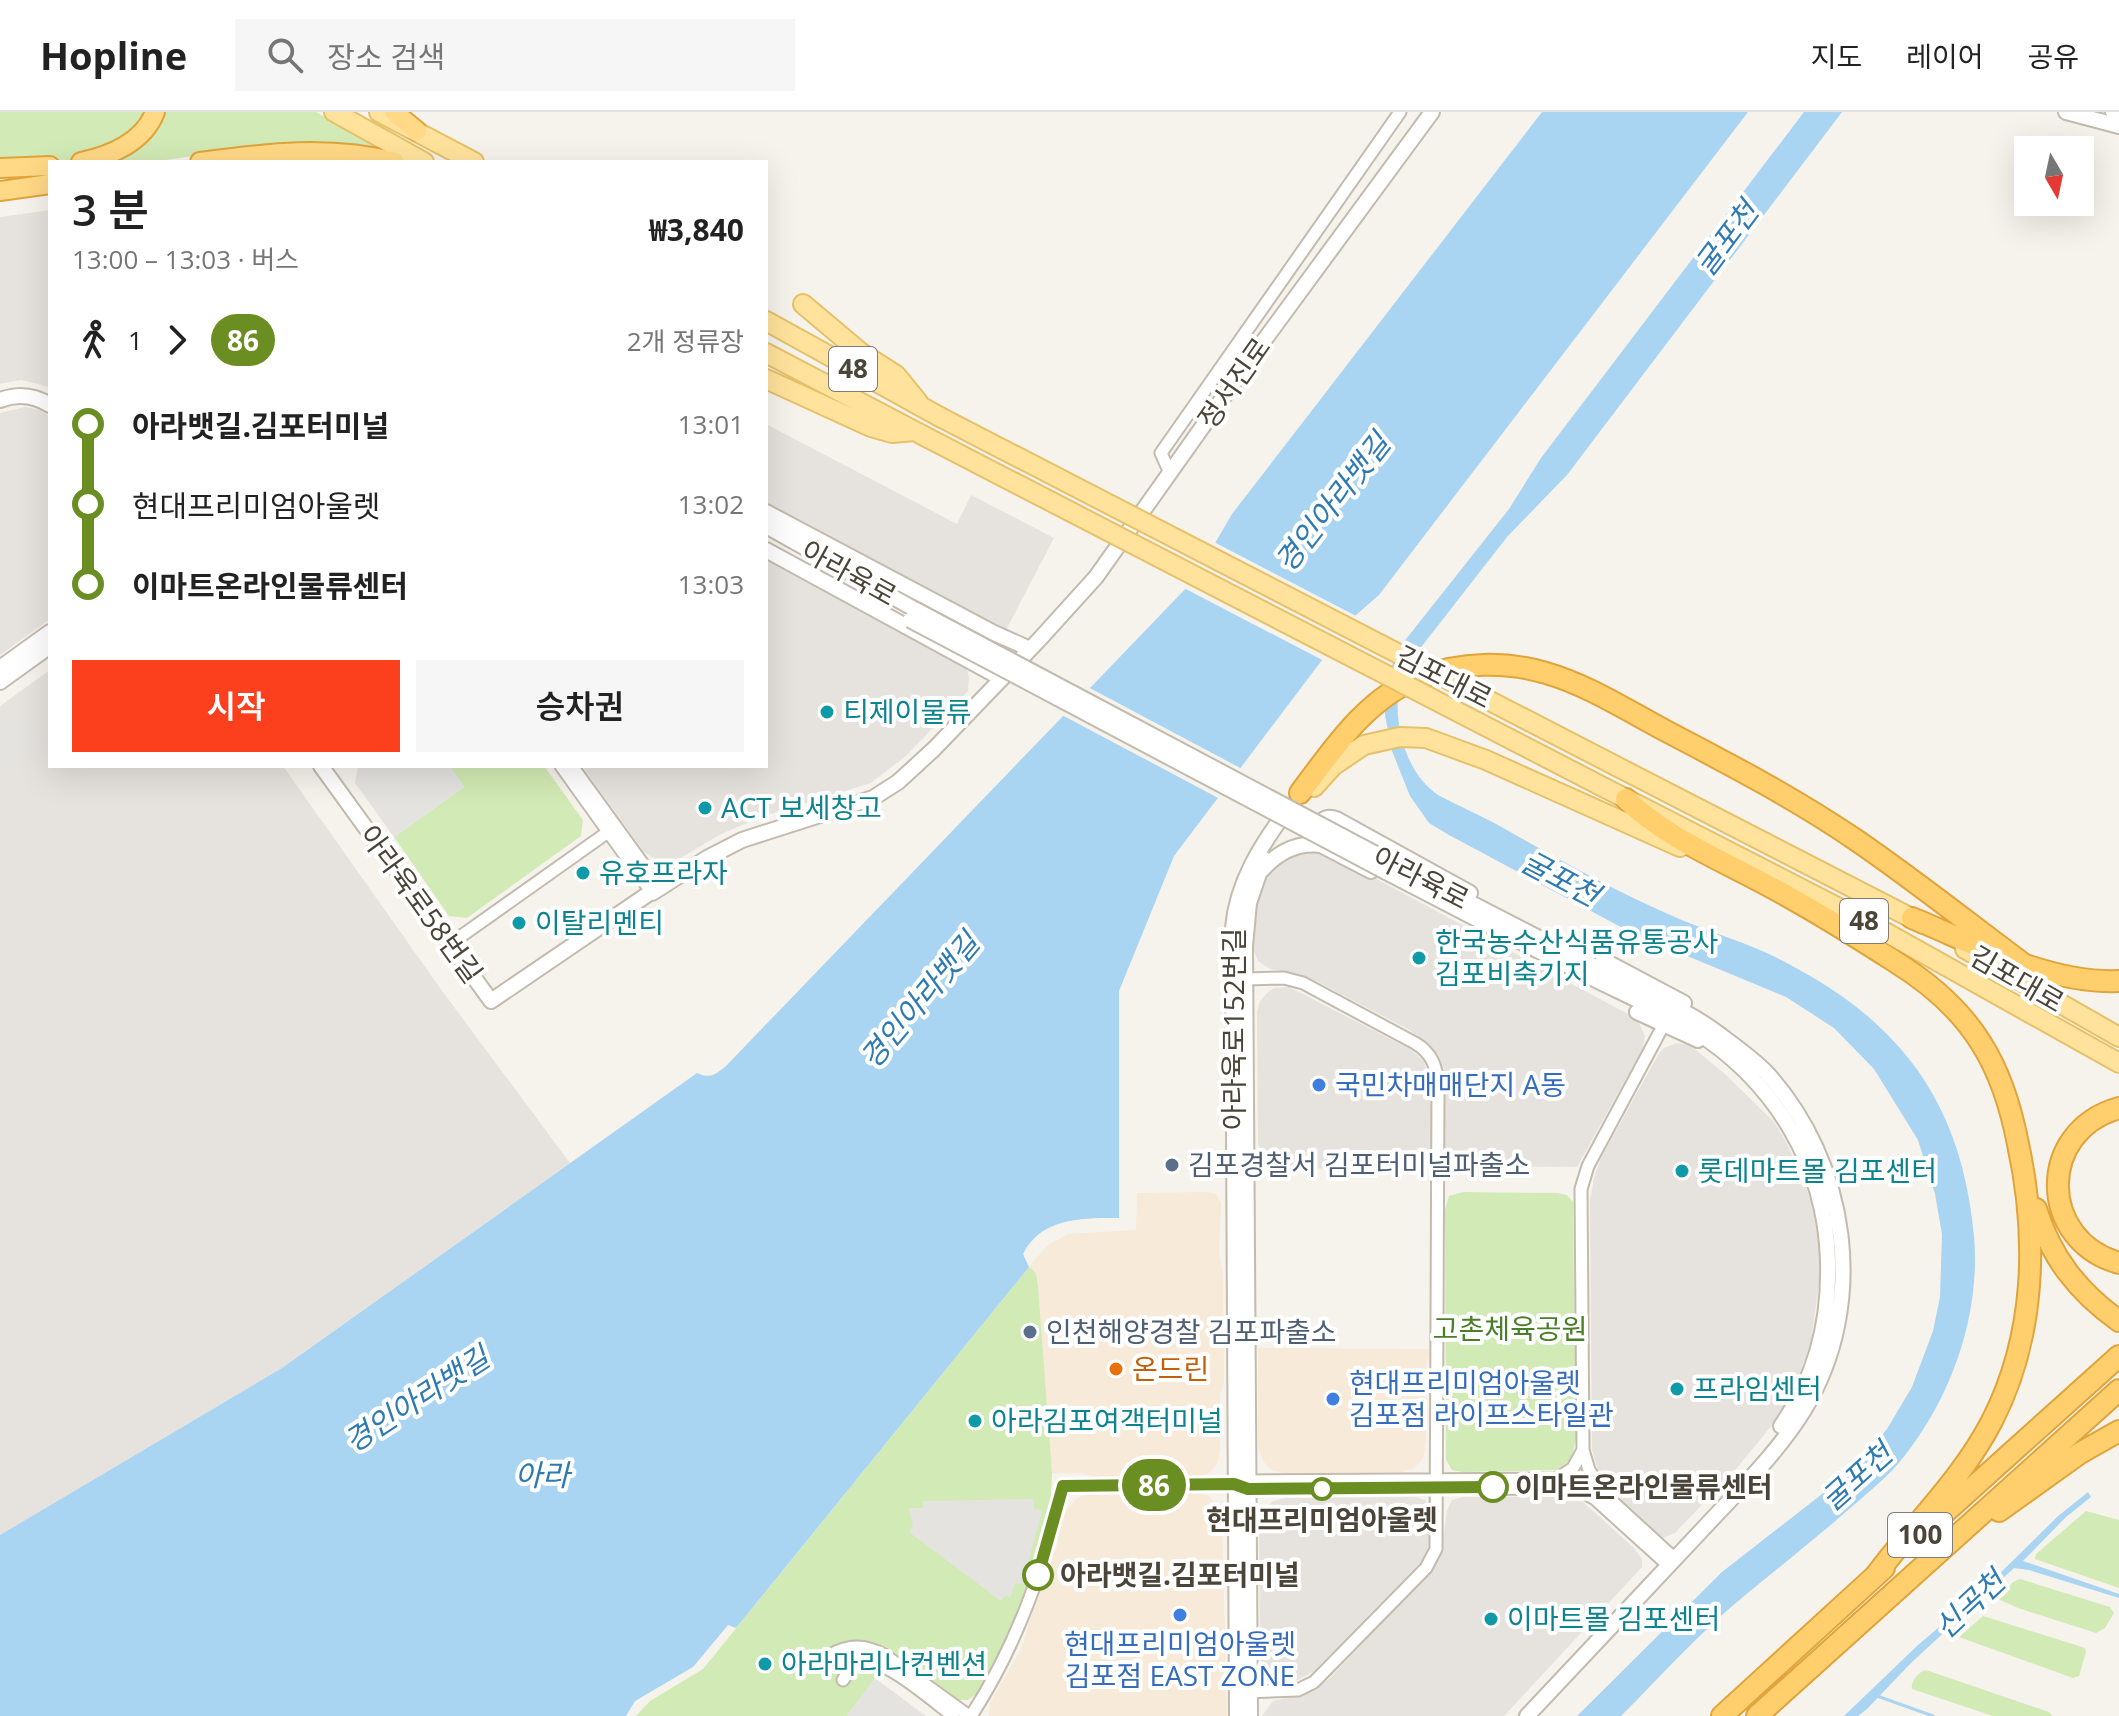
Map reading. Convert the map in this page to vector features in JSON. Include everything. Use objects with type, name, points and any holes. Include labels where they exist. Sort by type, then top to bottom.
[{"type":"highway","points":[[88,160],[110,154],[130,143],[142,133],[155,112]]},
{"type":"highway","points":[[394,112],[417,131]]},
{"type":"highway","points":[[214,160],[329,150],[384,160]]},
{"type":"highway","points":[[0,168],[48,166]]},
{"type":"highway","points":[[0,191],[48,184]]},
{"type":"highway","points":[[1303,794],[1346,734],[1371,708],[1402,686],[1447,669],[1496,664],[1531,669],[1564,679],[1751,776],[1856,840],[2022,963]]},
{"type":"highway","points":[[1626,799],[1662,828],[1768,885],[1895,961],[1933,988],[1963,1017],[1997,1072],[2048,1245],[2080,1289],[2119,1321]]},
{"type":"highway","points":[[1912,918],[2022,963],[2064,975],[2119,981]]},
{"type":"highway","points":[[2119,1108],[2100,1116],[2079,1131],[2061,1159],[2057,1189],[2067,1222],[2078,1239],[2106,1259],[2119,1263]]},
{"type":"highway","points":[[1876,1575],[1970,1458],[2007,1387],[2018,1352],[2030,1277],[2031,1226],[2024,1171]]},
{"type":"highway","name":"100","points":[[1722,1716],[2119,1356]]},
{"type":"highway","name":"100","points":[[1757,1716],[2119,1390]]},
{"type":"highway","points":[[1939,1551],[2080,1453],[2119,1431]]},
{"type":"main road","points":[[334,112],[420,160]]},
{"type":"main road","points":[[379,112],[470,160]]},
{"type":"main road","points":[[803,304],[860,352],[896,375],[922,408]]},
{"type":"main road","name":"김포대로","points":[[768,322],[922,408],[1912,918],[2119,1037]]},
{"type":"main road","name":"김포대로","points":[[768,354],[1887,933],[2119,1063]]},
{"type":"main road","points":[[768,380],[859,423],[892,433],[921,434]]},
{"type":"main road","points":[[1303,794],[1352,752],[1377,740],[1426,738],[1486,760],[1825,911],[1887,933]]},
{"type":"street","points":[[1170,473],[1161,453],[1400,112]]},
{"type":"street","name":"정서진로","points":[[1001,678],[1096,577],[1257,350],[1432,112]]},
{"type":"street","points":[[2066,112],[2119,126]]},
{"type":"street","points":[[2113,112],[2119,113]]},
{"type":"street","points":[[0,393],[22,389],[48,396]]},
{"type":"street","points":[[0,400],[18,395],[48,404]]},
{"type":"street","points":[[768,513],[1030,649]]},
{"type":"street","name":"아라육로","points":[[768,527],[913,615]]},
{"type":"street","name":"아라육로","points":[[768,541],[1388,867],[1699,1020],[1714,1037],[1771,1078],[1795,1109],[1817,1149],[1834,1196],[1840,1228],[1841,1299],[1836,1331],[1827,1360],[1804,1411],[1759,1469],[1515,1716]]},
{"type":"street","points":[[768,551],[1001,678]]},
{"type":"street","points":[[0,668],[48,633]]},
{"type":"street","points":[[978,664],[994,646],[994,633]]},
{"type":"street","points":[[0,682],[48,647]]},
{"type":"street","name":"아라육로58번길","points":[[324,768],[491,1001],[707,858],[742,840],[861,803],[887,790],[934,749],[1001,678]]},
{"type":"street","points":[[562,768],[608,832],[657,889]]},
{"type":"street","points":[[573,768],[657,889]]},
{"type":"street","name":"아라육로152번길","points":[[1237,1716],[1243,1692],[1246,920],[1257,876],[1275,839],[1303,794]]},
{"type":"street","name":"아라육로152번길","points":[[1243,1485],[1233,928],[1238,901],[1252,862],[1303,794]]},
{"type":"street","points":[[1257,876],[1283,851],[1321,845],[1328,850],[1663,1026],[1690,1038],[1714,1037],[1705,1017],[1666,992],[1492,905],[1328,817],[1320,823],[1316,834],[1320,844],[1328,850]]},
{"type":"street","points":[[450,944],[608,832]]},
{"type":"street","points":[[1243,1692],[1298,1690],[1314,1682],[1426,1568],[1436,1549],[1437,1484],[1438,1086],[1435,1064],[1422,1047],[1303,983],[1284,978],[1246,979]]},
{"type":"street","points":[[1663,1026],[1582,1181],[1583,1450],[1589,1470],[1604,1494],[1668,1559]]},
{"type":"street","points":[[1558,1478],[1573,1468],[1583,1450]]},
{"type":"street","points":[[1437,1484],[1558,1478],[1582,1481],[1604,1494]]},
{"type":"street","points":[[841,1648],[845,1659],[878,1657],[970,1716],[996,1677],[1018,1632],[1044,1557],[1063,1486],[1437,1484],[1565,1487],[1582,1490],[1595,1499],[1668,1559]]},
{"type":"street","name":"아라육로","points":[[1527,1716],[1668,1559]]},
{"type":"street","points":[[818,1663],[841,1648],[864,1647],[953,1716]]},
{"type":"street","points":[[843,1680],[856,1660]]},
{"type":"street","name":"아라육로152번길","points":[[1243,1692],[1250,1716]]},
{"type":"shaded area","points":[[48,210],[48,387],[21,380],[0,384],[0,217]]},
{"type":"shaded area","points":[[25,407],[40,410],[48,416],[48,620],[0,655],[0,413]]},
{"type":"shaded area","points":[[768,425],[957,524],[971,495],[1054,538],[1006,630],[768,507]]},
{"type":"shaded area","points":[[768,557],[965,664],[969,677],[968,691],[907,755],[871,783],[764,816],[721,834],[679,859],[660,863],[644,852],[583,768],[768,768]]},
{"type":"shaded area","points":[[48,671],[48,768],[284,768],[440,988],[570,1163],[282,1368],[0,1535],[0,706]]},
{"type":"shaded area","points":[[22,707],[47,743],[0,775],[0,722]]},
{"type":"shaded area","points":[[358,768],[450,768],[464,787],[394,837],[355,783]]},
{"type":"shaded area","points":[[1313,849],[1349,864],[1637,1019],[1645,1036],[1643,1048],[1577,1167],[1452,1166],[1445,1153],[1444,1069],[1439,1056],[1429,1044],[1406,1028],[1318,982],[1299,974],[1270,969],[1258,961],[1251,943],[1255,904],[1264,876],[1280,857]]},
{"type":"shaded area","points":[[1289,987],[1410,1049],[1424,1061],[1431,1083],[1431,1153],[1428,1164],[1419,1167],[1288,1169],[1266,1163],[1258,1142],[1257,1012],[1260,1001],[1269,991]]},
{"type":"shaded area","points":[[1677,1043],[1691,1046],[1774,1122],[1800,1171],[1812,1205],[1820,1251],[1820,1276],[1811,1342],[1793,1391],[1777,1419],[1736,1469],[1675,1533],[1663,1538],[1613,1496],[1599,1475],[1592,1450],[1590,1200],[1601,1158],[1658,1055],[1664,1048]]},
{"type":"shaded area","points":[[1137,1193],[1216,1194],[1221,1203],[1219,1253],[1223,1275],[1224,1383],[1220,1395],[1220,1452],[1217,1464],[1208,1474],[1195,1477],[1093,1477],[1081,1473],[1052,1473],[1038,1286],[1036,1273],[1029,1267],[1047,1246],[1068,1234],[1136,1230]]},
{"type":"shaded area","points":[[1258,1348],[1430,1349],[1423,1458],[1414,1468],[1402,1472],[1283,1473],[1271,1470],[1263,1461],[1258,1446]]},
{"type":"shaded area","points":[[1090,1493],[1198,1493],[1209,1496],[1218,1506],[1222,1522],[1227,1716],[989,1716],[990,1703],[1021,1649],[1049,1561],[1056,1549],[1064,1513],[1077,1498]]},
{"type":"shaded area","points":[[1415,1497],[1425,1500],[1430,1510],[1430,1542],[1424,1559],[1314,1671],[1294,1682],[1274,1679],[1264,1669],[1260,1656],[1259,1524],[1263,1512],[1273,1501],[1286,1498]]},
{"type":"shaded area","points":[[1463,1497],[1562,1497],[1582,1501],[1634,1548],[1642,1559],[1642,1567],[1504,1716],[1262,1716],[1273,1701],[1305,1694],[1328,1680],[1425,1577],[1441,1554],[1447,1511],[1452,1500]]},
{"type":"shaded area","points":[[1033,1499],[1034,1508],[1042,1511],[1022,1585],[1015,1583],[1010,1598],[1006,1595],[1001,1601],[909,1532],[913,1526],[909,1508],[923,1508],[923,1501]]},
{"type":"shaded area","points":[[875,1678],[926,1716],[847,1716]]},
{"type":"green space","points":[[0,112],[150,112],[134,134],[98,155],[0,166]]},
{"type":"green space","points":[[161,112],[316,112],[395,157],[261,146],[166,160],[108,160]]},
{"type":"green space","points":[[450,768],[545,768],[583,820],[581,836],[467,918],[449,916],[394,837],[464,787]]},
{"type":"green space","name":"고촌체육공원","points":[[1463,1192],[1557,1193],[1567,1195],[1573,1202],[1576,1439],[1571,1459],[1557,1470],[1462,1472],[1452,1470],[1446,1460],[1445,1210],[1449,1196]]},
{"type":"green space","points":[[1029,1267],[1036,1273],[1038,1286],[1052,1473],[1050,1513],[1014,1626],[976,1694],[968,1700],[958,1700],[894,1653],[847,1716],[636,1716],[650,1701],[703,1669]]},
{"type":"green space","points":[[2086,1511],[2119,1520],[2119,1588],[2035,1559],[2036,1554]]},
{"type":"green space","points":[[2020,1579],[2110,1607],[2114,1613],[2105,1628],[2096,1633],[1998,1599],[2013,1582]]},
{"type":"green space","points":[[1983,1616],[2085,1648],[2079,1676],[2073,1678],[1959,1637]]},
{"type":"green space","points":[[1926,1670],[2049,1712],[2052,1716],[1993,1716],[1912,1689],[1916,1677]]},
{"type":"water","name":"아라","points":[[1542,112],[1748,112],[1379,595],[1356,615],[1174,856],[1119,991],[1119,1218],[1065,1222],[1052,1226],[1031,1242],[1023,1254],[1029,1267],[736,1628],[728,1625],[693,1667],[635,1701],[626,1716],[0,1716],[0,1535],[282,1368],[697,1073],[712,1075],[726,1066],[1193,581],[1232,514]]},
{"type":"water","name":"굴포천","points":[[1804,112],[1842,112],[1567,475],[1507,537],[1408,664],[1400,684],[1400,732],[1410,761],[1427,786],[1438,795],[1626,894],[1769,954],[1852,1004],[1885,1032],[1914,1065],[1936,1101],[1954,1141],[1967,1186],[1974,1236],[1972,1297],[1967,1327],[1947,1386],[1933,1414],[1898,1464],[1874,1488],[1727,1611],[1621,1716],[1577,1716],[1722,1572],[1826,1491],[1862,1458],[1887,1429],[1912,1387],[1933,1331],[1940,1297],[1942,1234],[1935,1194],[1918,1140],[1874,1069],[1834,1028],[1786,997],[1632,933],[1429,823],[1410,796],[1392,751],[1384,703],[1395,653],[1509,509],[1541,458]]},
{"type":"water","name":"신곡천","points":[[2088,1492],[2091,1497],[2066,1517],[2023,1561],[2119,1594],[2119,1598],[2014,1568],[1911,1663],[1867,1709],[1858,1716],[1844,1716],[1918,1645],[1984,1589],[2057,1517]]},
{"type":"pier","points":[[1212,541],[1360,618],[1326,662],[1182,587]]},
{"type":"pier","points":[[1086,686],[1244,770],[1222,800],[1060,714]]},
{"type":"waterway","points":[[1877,1696],[1933,1716]]},
{"type":"bus line","name":"86","points":[[1038,1575],[1063,1486],[1234,1484],[1248,1489],[1493,1487]]},
{"type":"place","name":"티제이물류","points":[[827,712]]},
{"type":"place","name":"ACT 보세창고","points":[[705,808]]},
{"type":"place","name":"유호프라자","points":[[583,873]]},
{"type":"place","name":"이탈리멘티","points":[[519,923]]},
{"type":"place","name":"한국농수산식품유통공사 김포비축기지","points":[[1419,958]]},
{"type":"place","name":"국민차매매단지 A동","points":[[1319,1085]]},
{"type":"place","name":"김포경찰서 김포터미널파출소","points":[[1172,1165]]},
{"type":"place","name":"롯데마트몰 김포센터","points":[[1682,1171]]},
{"type":"place","name":"인천해양경찰 김포파출소","points":[[1030,1332]]},
{"type":"place","name":"온드린","points":[[1116,1369]]},
{"type":"place","name":"프라임센터","points":[[1677,1389]]},
{"type":"place","name":"현대프리미엄아울렛 김포점 라이프스타일관","points":[[1333,1399]]},
{"type":"place","name":"아라김포여객터미널","points":[[975,1421]]},
{"type":"place","name":"이마트온라인물류센터","points":[[1493,1487]]},
{"type":"place","name":"현대프리미엄아울렛","points":[[1322,1489]]},
{"type":"place","name":"아라뱃길.김포터미널","points":[[1038,1575]]},
{"type":"place","name":"현대프리미엄아울렛 김포점 EAST ZONE","points":[[1180,1615]]},
{"type":"place","name":"이마트몰 김포센터","points":[[1491,1619]]},
{"type":"place","name":"아라마리나컨벤션","points":[[765,1664]]},
{"type":"water label","name":"경인아라뱃길","points":[[1333,503]]},
{"type":"water label","name":"경인아라뱃길","points":[[920,1001]]},
{"type":"water label","name":"경인아라뱃길","points":[[417,1400]]}]
